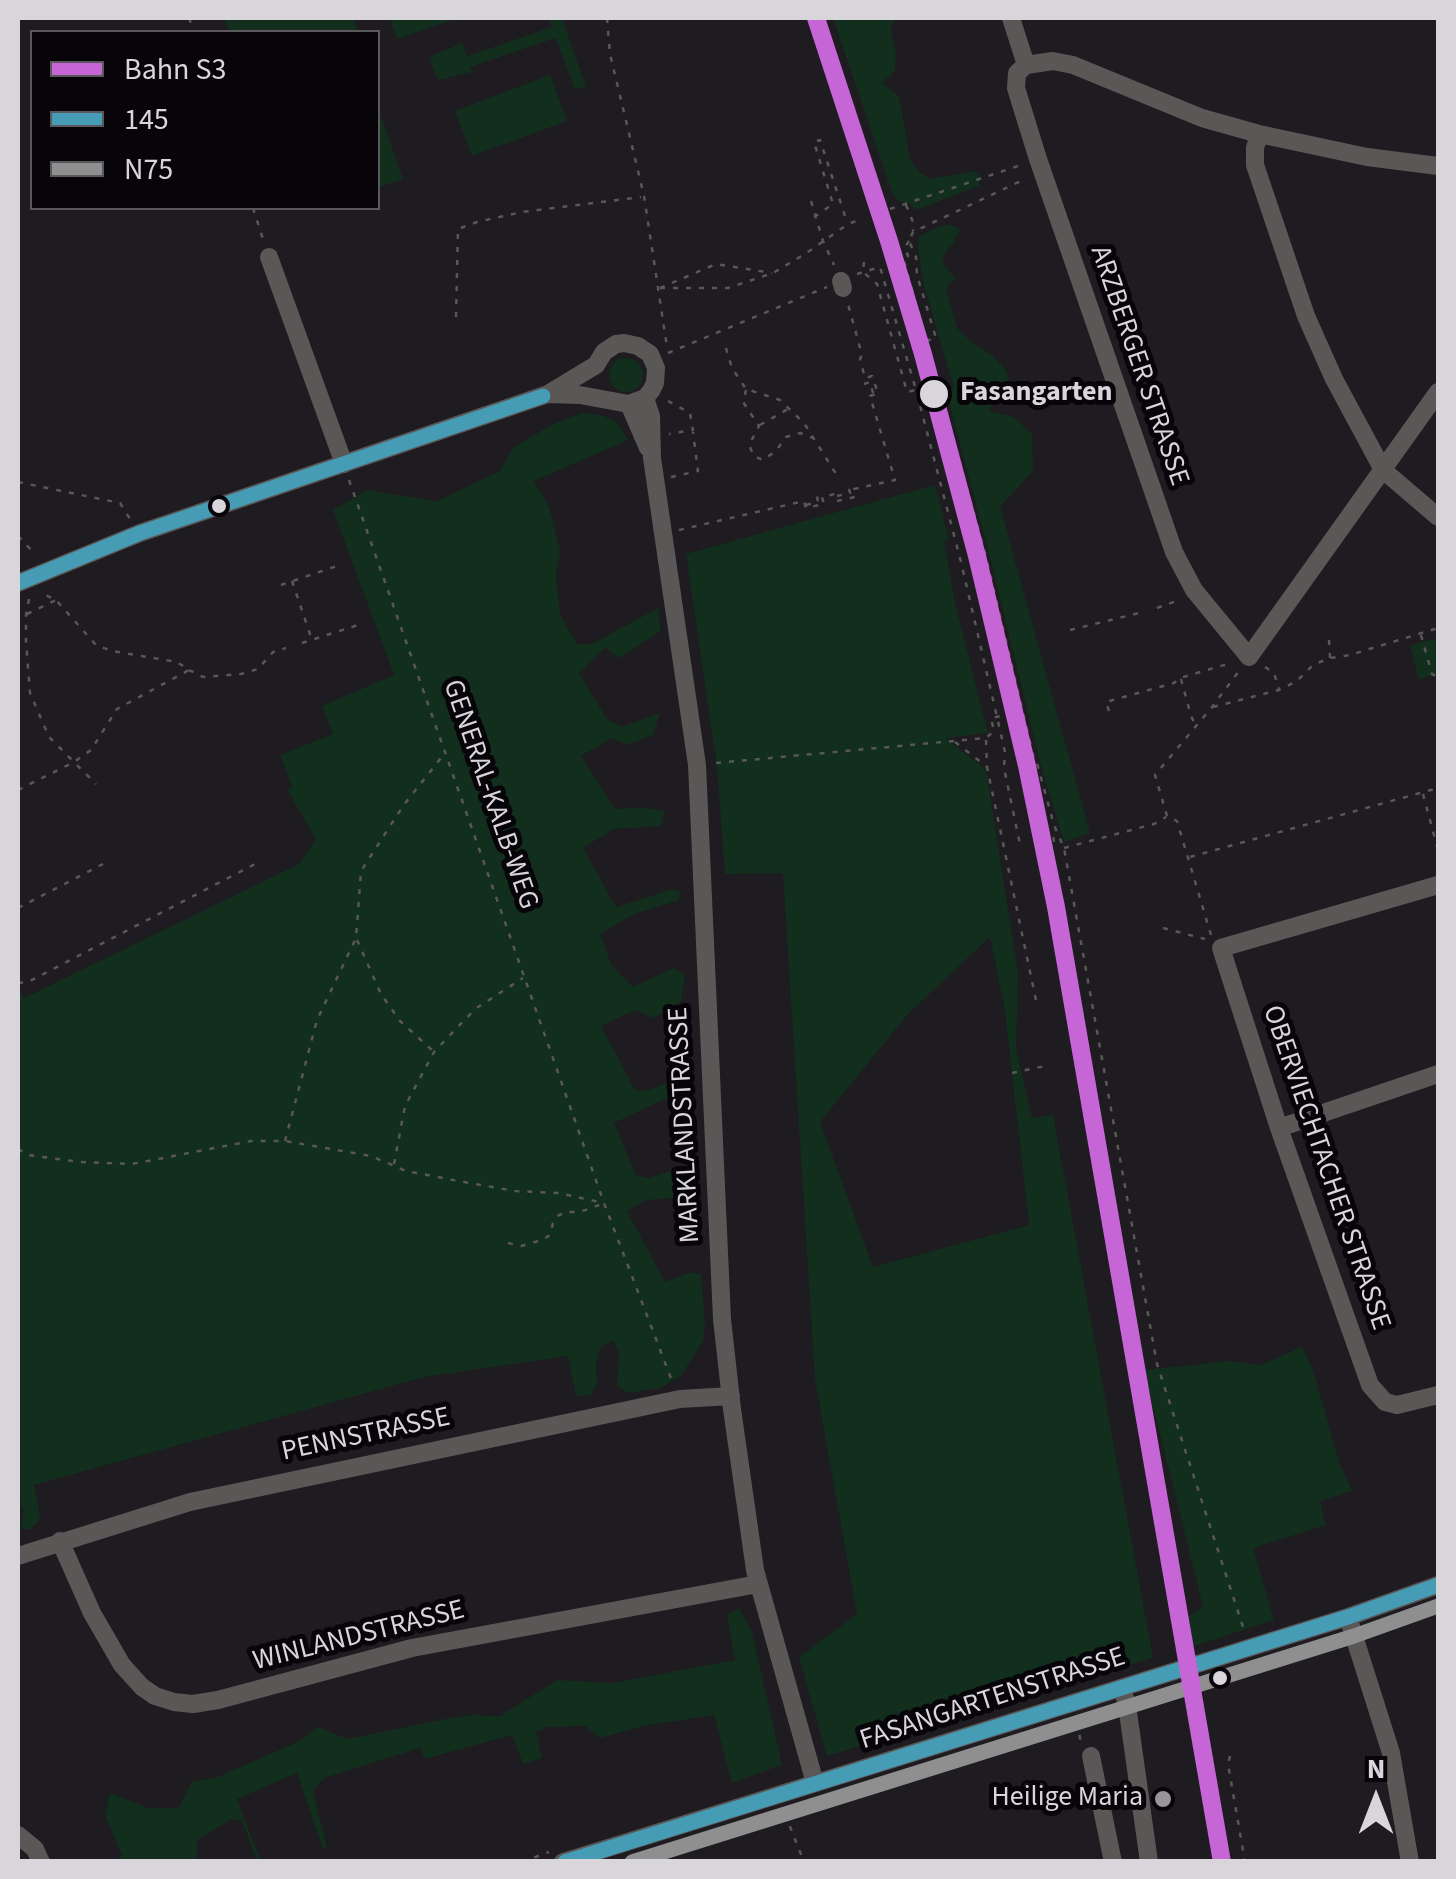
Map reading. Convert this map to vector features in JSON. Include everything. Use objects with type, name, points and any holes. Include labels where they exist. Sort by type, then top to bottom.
[{"type":"street","name":"ARZBERGER STRASSE","points":[[1011,18],[1022,69],[1016,88],[1174,552],[1197,594],[1249,657]]},
{"type":"street","points":[[1022,69],[1053,61],[1202,118],[1259,134],[1367,157],[1438,166]]},
{"type":"street","points":[[1259,134],[1255,165],[1306,316],[1334,379],[1383,470],[1438,517]]},
{"type":"street","points":[[270,257],[344,464]]},
{"type":"street","points":[[548,394],[580,395],[618,403],[645,400],[655,383],[661,357],[624,343],[610,348],[596,365],[596,382],[608,399]]},
{"type":"street","points":[[24,585],[140,533],[548,394],[596,365]]},
{"type":"street","points":[[1249,657],[1438,392]]},
{"type":"street","name":"MARKLANDSTRASSE","points":[[645,400],[651,416],[652,458],[698,765],[722,1320],[730,1396],[758,1584],[816,1783]]},
{"type":"street","name":"OBERVIECHTACHER STRASSE","points":[[1438,885],[1221,948],[1279,1128],[1370,1385],[1385,1402],[1397,1405],[1438,1395]]},
{"type":"street","points":[[1279,1128],[1438,1074]]},
{"type":"street","name":"PENNSTRASSE","points":[[18,1556],[190,1502],[680,1400],[730,1396]]},
{"type":"street","name":"WINLANDSTRASSE","points":[[60,1541],[92,1612],[122,1664],[154,1696],[193,1704],[412,1648],[758,1584]]},
{"type":"street","name":"FASANGARTENSTRASSE","points":[[563,1862],[1348,1617],[1438,1585]]},
{"type":"street","points":[[1348,1617],[1391,1753],[1410,1862]]},
{"type":"street","points":[[1122,1688],[1149,1862]]},
{"type":"street","points":[[1091,1756],[1114,1862]]},
{"type":"street","points":[[18,1834],[35,1849],[42,1862]]},
{"type":"path","points":[[607,18],[610,54],[644,196],[658,288],[661,357],[842,284]]},
{"type":"path","points":[[814,217],[834,204],[814,142],[820,140],[848,224]]},
{"type":"path","points":[[890,210],[1028,162]]},
{"type":"path","points":[[913,232],[1024,180]]},
{"type":"path","points":[[978,194],[980,201]]},
{"type":"path","points":[[456,317],[458,229],[522,212],[644,196]]},
{"type":"path","points":[[811,201],[823,242],[842,284],[865,378],[872,376],[878,393],[870,396],[895,480],[854,489],[856,497],[837,501],[836,496]]},
{"type":"path","points":[[906,204],[913,232],[905,247],[908,260],[904,261],[985,553],[1034,759],[1064,848],[1156,1364],[1246,1636]]},
{"type":"path","points":[[253,210],[270,257]]},
{"type":"path","points":[[658,288],[728,288],[773,273],[862,219]]},
{"type":"path","points":[[909,241],[936,338],[926,341]]},
{"type":"path","points":[[861,272],[864,262]]},
{"type":"path","points":[[658,288],[716,264],[773,273]]},
{"type":"path","points":[[861,272],[881,266],[917,389],[999,717],[1004,768],[1021,848]]},
{"type":"path","points":[[861,272],[877,284],[907,392],[917,389]]},
{"type":"path","points":[[726,348],[732,368],[746,389],[780,400],[789,408],[804,423],[838,477]]},
{"type":"path","points":[[864,384],[870,382],[873,394]]},
{"type":"path","points":[[746,389],[743,402],[759,426]]},
{"type":"path","points":[[645,400],[690,413],[698,471],[670,477]]},
{"type":"path","points":[[789,408],[759,426],[748,445],[754,456],[763,460],[786,437],[800,433],[814,439]]},
{"type":"path","points":[[662,435],[693,430]]},
{"type":"path","name":"GENERAL-KALB-WEG","points":[[344,464],[604,1204],[680,1400]]},
{"type":"path","points":[[18,482],[120,503],[130,519]]},
{"type":"path","points":[[678,530],[804,501],[806,508],[824,504],[822,496],[850,493],[849,489]]},
{"type":"path","points":[[806,505],[818,502],[817,496]]},
{"type":"path","points":[[18,536],[37,556]]},
{"type":"path","points":[[282,585],[337,566]]},
{"type":"path","points":[[292,581],[312,640]]},
{"type":"path","points":[[24,585],[56,600],[96,645],[112,652],[177,662],[203,677],[258,669],[273,652],[286,648]]},
{"type":"path","points":[[1157,608],[1197,594]]},
{"type":"path","points":[[26,614],[56,600]]},
{"type":"path","points":[[28,602],[30,693],[50,737],[96,784]]},
{"type":"path","points":[[1070,630],[1143,612]]},
{"type":"path","points":[[302,643],[358,625]]},
{"type":"path","points":[[1212,707],[1279,690],[1297,681],[1313,665],[1330,658],[1438,628]]},
{"type":"path","points":[[1421,634],[1432,674],[1438,678]]},
{"type":"path","points":[[1329,640],[1330,658]]},
{"type":"path","points":[[18,644],[26,641]]},
{"type":"path","points":[[1163,928],[1215,940],[1177,821],[1167,816],[1155,775],[1249,657]]},
{"type":"path","points":[[1109,711],[1106,702],[1249,657],[1274,673],[1279,690]]},
{"type":"path","points":[[18,790],[91,750],[117,709],[189,670]]},
{"type":"path","points":[[1180,678],[1196,726]]},
{"type":"path","points":[[1138,693],[1140,702]]},
{"type":"path","points":[[698,765],[986,738],[994,732],[991,718],[999,717]]},
{"type":"path","points":[[986,738],[987,767],[1037,1006]]},
{"type":"path","points":[[954,740],[987,767]]},
{"type":"path","points":[[284,1141],[317,1020],[356,938],[361,871],[445,753]]},
{"type":"path","points":[[1189,858],[1438,788]]},
{"type":"path","points":[[1422,793],[1438,850]]},
{"type":"path","points":[[1064,848],[1154,824],[1167,816]]},
{"type":"path","points":[[1054,842],[1052,834],[1058,832]]},
{"type":"path","points":[[18,983],[28,982],[257,863]]},
{"type":"path","points":[[18,908],[103,864]]},
{"type":"path","points":[[356,938],[380,994],[400,1021],[434,1052]]},
{"type":"path","points":[[394,1164],[405,1106],[434,1052],[475,1009],[524,978]]},
{"type":"path","points":[[1012,1074],[1050,1065]]},
{"type":"path","points":[[18,1149],[80,1162],[132,1164],[251,1141],[284,1141],[338,1149],[406,1171],[604,1204]]},
{"type":"path","points":[[508,1243],[521,1246],[542,1240],[550,1235],[553,1222],[560,1215],[604,1204]]},
{"type":"path","points":[[1077,1720],[1081,1744],[1091,1756]]},
{"type":"path","points":[[1230,1756],[1228,1764],[1246,1862]]},
{"type":"path","points":[[784,1812],[804,1862]]},
{"type":"green space","points":[[224,18],[353,18],[357,30],[228,30]]},
{"type":"green space","points":[[390,18],[459,18],[397,39]]},
{"type":"green space","points":[[549,18],[562,18],[586,86],[575,90],[556,38],[470,67],[472,72],[438,80],[429,57],[462,43],[467,56],[552,27]]},
{"type":"green space","points":[[833,18],[899,18],[893,22],[891,31],[895,70],[883,84],[899,96],[910,159],[930,179],[974,171],[980,176],[979,186],[916,210],[908,202],[899,202],[892,193]]},
{"type":"green space","points":[[550,75],[567,121],[472,156],[455,111]]},
{"type":"green space","points":[[380,114],[403,179],[380,187]]},
{"type":"green space","points":[[949,224],[960,229],[942,262],[955,278],[946,289],[957,328],[1006,370],[1013,392],[993,403],[989,411],[1014,417],[1032,434],[1033,471],[1000,507],[1090,833],[1064,842],[946,391],[954,388],[923,282],[919,237]]},
{"type":"green space","points":[[626,358],[638,363],[643,375],[638,387],[626,392],[614,387],[609,375],[614,363]]},
{"type":"green space","points":[[583,413],[617,422],[628,440],[534,481],[549,507],[560,552],[556,575],[560,614],[577,644],[592,644],[658,608],[661,631],[619,658],[605,648],[579,673],[607,719],[621,727],[660,713],[653,735],[627,745],[612,738],[581,756],[615,809],[641,807],[665,811],[661,826],[614,829],[583,848],[616,907],[673,889],[680,891],[679,900],[634,914],[600,934],[612,966],[633,987],[674,968],[685,975],[681,1001],[654,1018],[635,1010],[601,1026],[635,1090],[646,1091],[683,1077],[691,1080],[688,1088],[614,1123],[636,1175],[648,1178],[687,1166],[696,1173],[698,1190],[675,1198],[646,1200],[627,1211],[665,1282],[692,1272],[701,1275],[703,1341],[681,1376],[660,1388],[628,1393],[617,1385],[619,1351],[613,1341],[601,1346],[597,1384],[591,1395],[576,1396],[568,1356],[424,1377],[34,1485],[40,1516],[29,1530],[21,1528],[24,1512],[18,1493],[18,989],[24,998],[299,864],[316,840],[287,789],[292,787],[280,755],[333,734],[322,706],[394,675],[333,510],[367,490],[437,501],[500,471],[513,448],[551,425]]},
{"type":"green space","points":[[935,485],[949,540],[944,542],[955,603],[988,733],[946,738],[986,770],[1018,973],[1016,1048],[1032,1118],[1053,1115],[1153,1658],[827,1756],[799,1657],[857,1614],[815,1379],[783,873],[725,874],[717,767],[686,554]],"holes":[[[990,937],[1005,1011],[1029,1225],[873,1267],[820,1122],[908,1014]]]},
{"type":"green space","points":[[1438,638],[1438,674],[1419,679],[1410,645]]},
{"type":"green space","points":[[1302,1347],[1352,1491],[1320,1501],[1326,1525],[1253,1548],[1274,1620],[1191,1647],[1186,1618],[1203,1607],[1144,1370],[1231,1361],[1260,1365]]},
{"type":"green space","points":[[739,1608],[752,1632],[782,1765],[732,1783],[714,1715],[643,1726],[600,1738],[585,1726],[548,1727],[536,1732],[542,1758],[523,1764],[512,1735],[425,1759],[420,1748],[324,1778],[313,1791],[327,1847],[323,1849],[297,1773],[237,1799],[261,1861],[257,1861],[242,1821],[232,1819],[197,1840],[197,1861],[116,1861],[122,1856],[105,1815],[110,1793],[149,1808],[179,1808],[192,1781],[215,1778],[300,1741],[318,1727],[348,1739],[450,1718],[500,1716],[557,1680],[612,1683],[735,1660],[727,1615]]},
{"type":"rail line","name":"S3","points":[[816,18],[923,354],[1027,766],[1056,907],[1222,1862]]},
{"type":"transit line","name":"145","points":[[18,583],[140,533],[543,396]]},
{"type":"transit line","name":"145","points":[[565,1862],[1348,1617],[1438,1585]]},
{"type":"transit line","name":"N75","points":[[632,1862],[1354,1636],[1438,1606]]},
{"type":"place","name":"Fasangarten","points":[[934,394]]},
{"type":"place","name":"Heilige Maria","points":[[1163,1799]]}]
